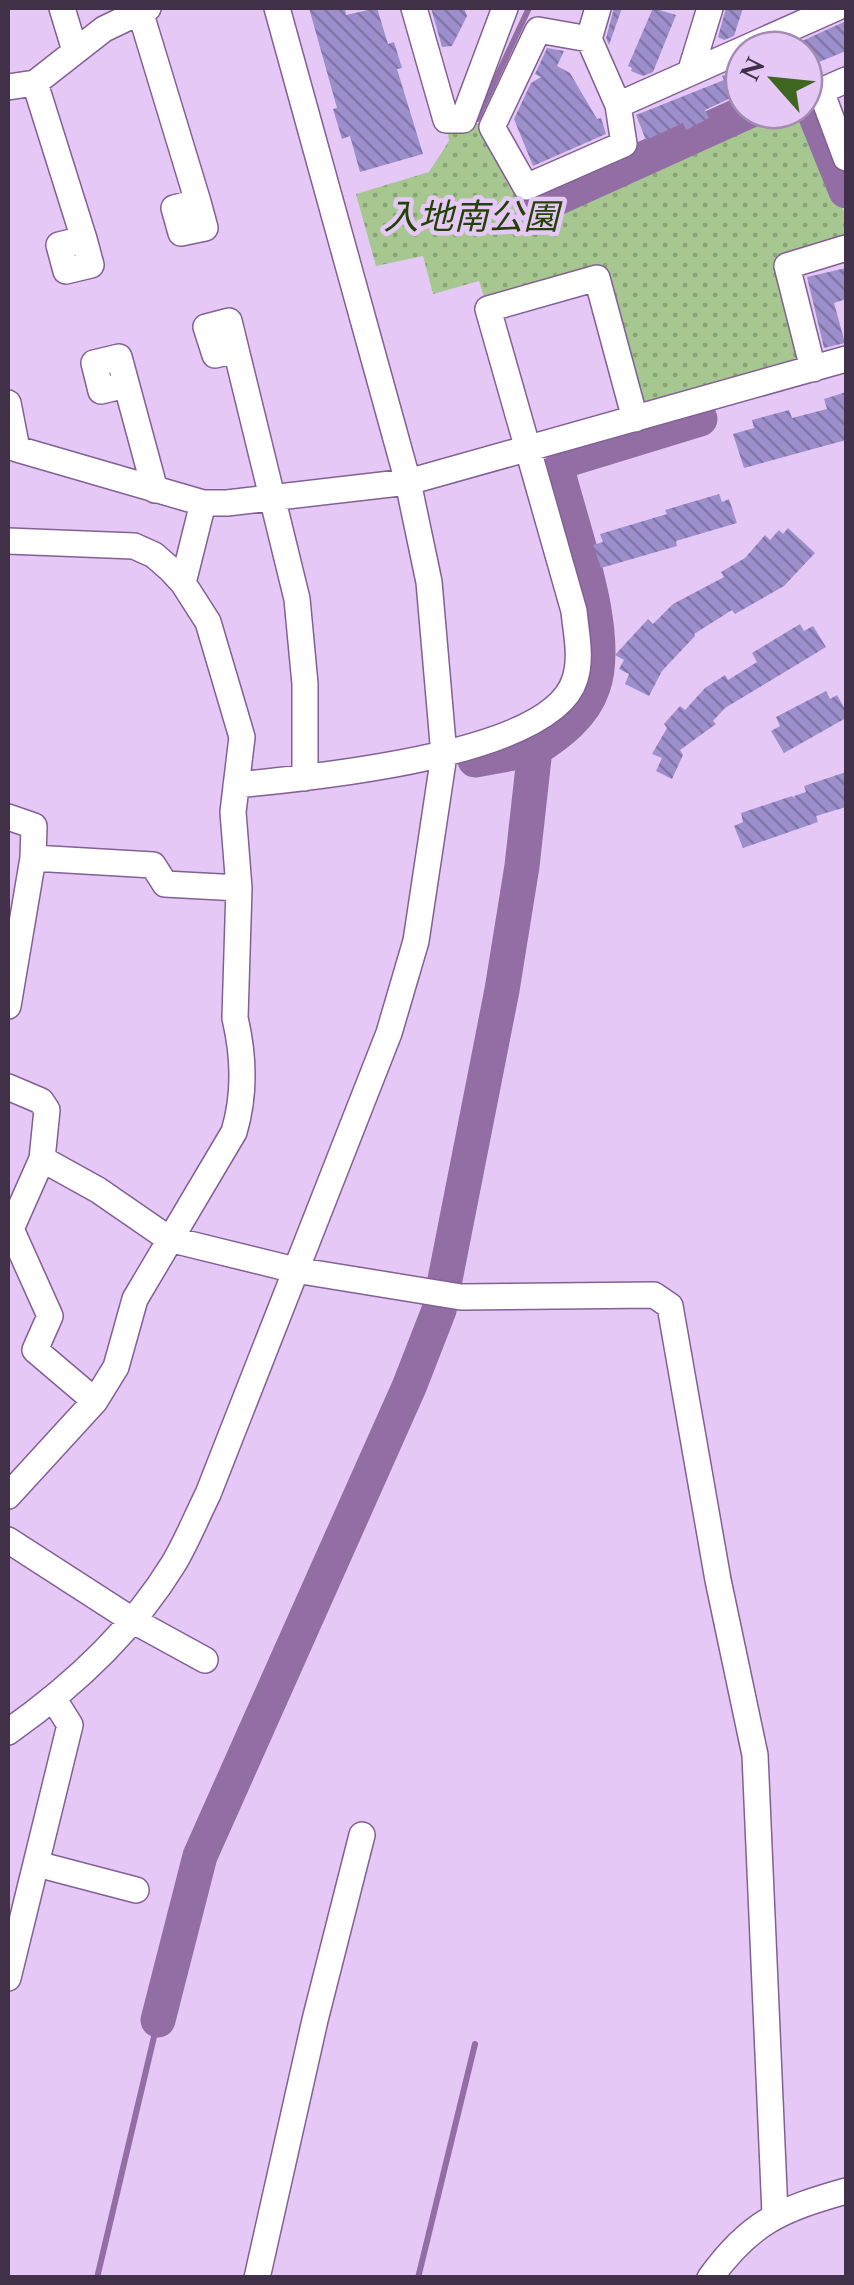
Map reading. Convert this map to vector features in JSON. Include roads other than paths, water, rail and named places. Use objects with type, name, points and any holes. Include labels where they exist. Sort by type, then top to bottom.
[{"type":"street","points":[[62,8],[75,51]]},
{"type":"street","points":[[8,1732],[72,1683],[132,1620],[174,1562],[208,1494],[389,1033],[416,941],[444,754],[429,582],[408,482],[277,8]]},
{"type":"street","points":[[414,8],[446,120],[463,120],[505,8]]},
{"type":"street","points":[[588,38],[538,30],[492,128],[526,187],[624,144],[618,105],[588,38],[598,8]]},
{"type":"street","points":[[690,73],[710,8]]},
{"type":"street","points":[[618,105],[836,8]]},
{"type":"street","points":[[8,87],[36,83],[104,29],[144,9],[198,202]]},
{"type":"street","points":[[846,80],[821,91],[846,158]]},
{"type":"street","points":[[36,83],[84,239]]},
{"type":"street","points":[[813,369],[786,266],[846,248]]},
{"type":"street","points":[[236,786],[444,754],[511,734],[556,708],[575,682],[579,654],[574,611],[488,310],[597,278],[635,419]]},
{"type":"street","points":[[236,350],[298,598],[305,684],[304,778]]},
{"type":"street","points":[[8,406],[17,449],[203,503],[408,482],[846,360]]},
{"type":"street","points":[[126,385],[154,490]]},
{"type":"street","points":[[183,583],[203,503]]},
{"type":"street","points":[[8,541],[134,546],[154,554],[183,583],[208,622],[242,737],[233,812],[239,888],[235,1018],[243,1103],[234,1132],[135,1299],[116,1367],[94,1401],[8,1496]]},
{"type":"street","points":[[8,817],[34,826],[33,858],[8,1006]]},
{"type":"street","points":[[33,858],[153,865],[165,884],[239,888]]},
{"type":"street","points":[[8,1087],[40,1101],[47,1110],[42,1159],[11,1230],[50,1316],[35,1350],[94,1401]]},
{"type":"street","points":[[42,1159],[98,1190],[170,1239],[295,1270],[461,1297],[654,1295],[670,1306],[718,1580],[754,1755],[776,2214]]},
{"type":"street","points":[[8,1540],[132,1620],[205,1660]]},
{"type":"street","points":[[8,1978],[12,1933],[37,1864],[70,1725],[53,1698]]},
{"type":"street","points":[[256,2278],[362,1835]]},
{"type":"street","points":[[37,1864],[136,1890]]},
{"type":"street","points":[[710,2278],[740,2240],[776,2214],[846,2191]]},
{"type":"waterway","points":[[477,119],[529,8]]},
{"type":"waterway","points":[[537,207],[724,122]]},
{"type":"waterway","points":[[821,130],[846,191]]},
{"type":"waterway","points":[[158,2020],[200,1856],[409,1387],[439,1310],[502,990],[535,749],[577,715],[589,697],[598,664],[594,610],[558,472],[566,460],[700,419]]},
{"type":"waterway","points":[[475,760],[535,749]]},
{"type":"waterway","points":[[97,2278],[158,2020]]},
{"type":"waterway","points":[[418,2278],[475,2044]]},
{"type":"park label","name":"入地南公園","points":[[471,218]]}]
